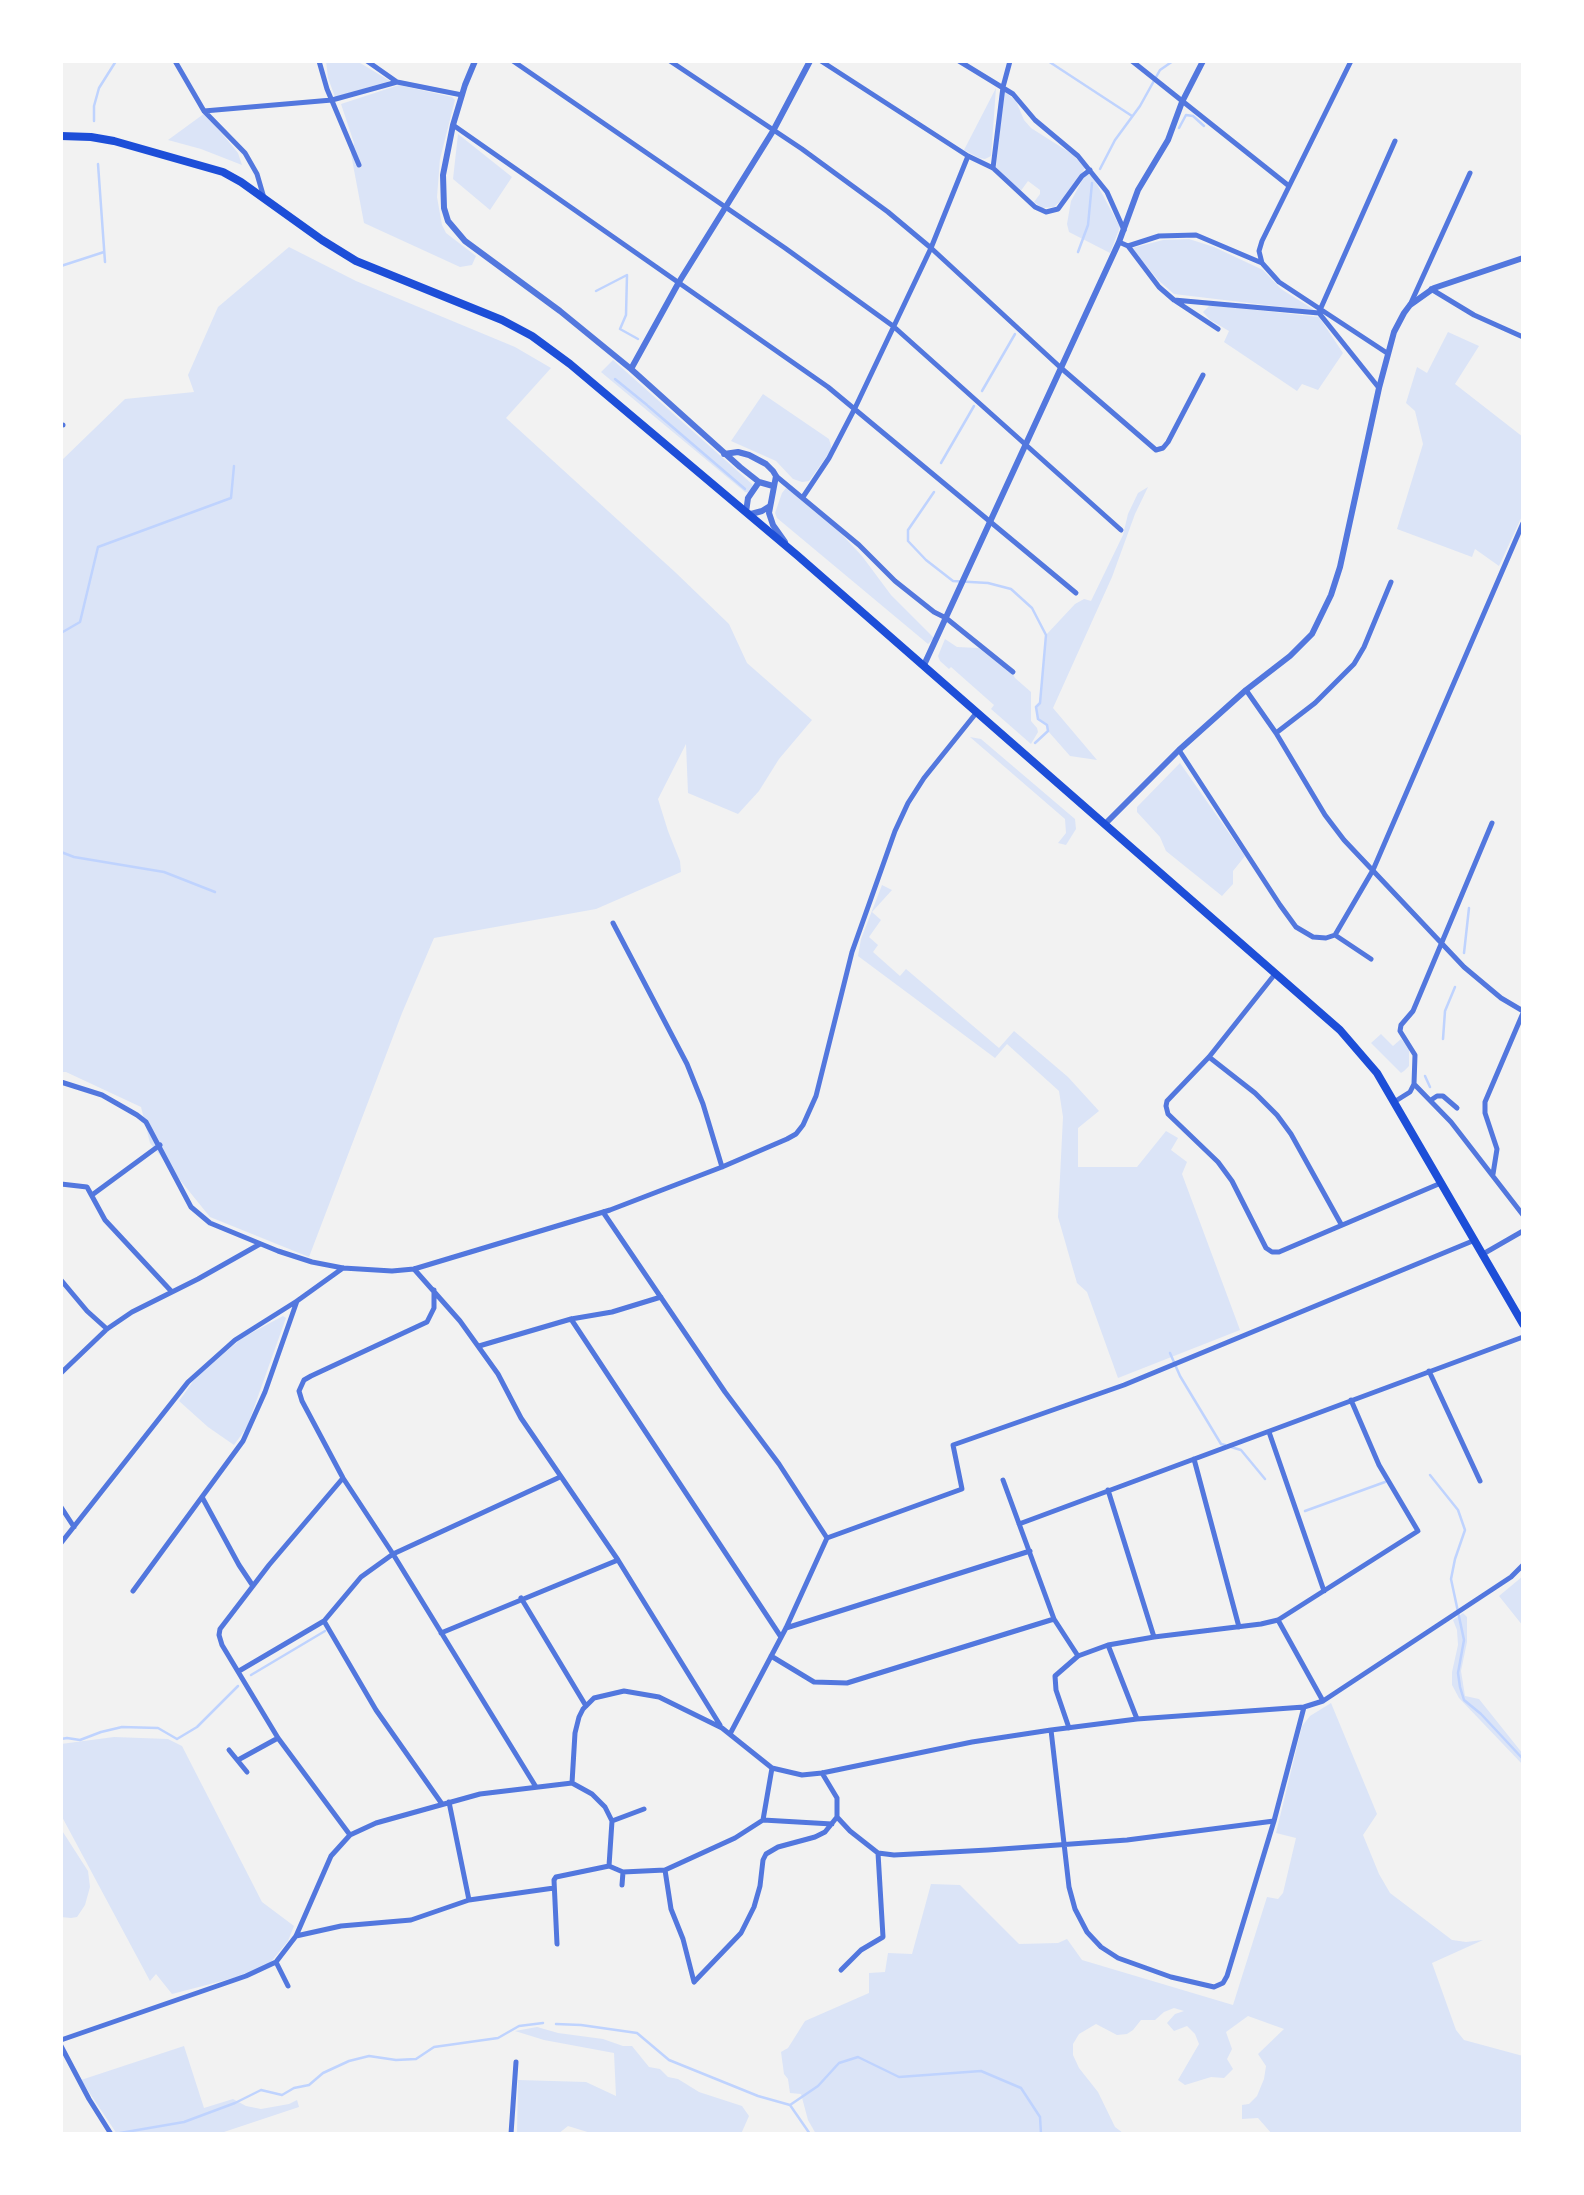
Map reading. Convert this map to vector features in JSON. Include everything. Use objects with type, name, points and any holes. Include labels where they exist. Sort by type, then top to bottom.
[{"type":"main road","points":[[66,136],[114,141],[208,167],[241,182],[356,261],[502,320],[532,336],[570,364],[736,503],[1347,1037],[1377,1073],[1523,1324]]},
{"type":"street","points":[[175,61],[204,111],[245,153],[257,174],[264,198]]},
{"type":"street","points":[[319,61],[359,164]]},
{"type":"street","points":[[366,61],[397,82],[462,95]]},
{"type":"street","points":[[475,61],[453,125],[443,175],[448,221],[465,241],[560,311],[631,369],[724,454],[759,482],[773,486],[788,485]]},
{"type":"street","points":[[513,61],[893,326],[1121,530]]},
{"type":"street","points":[[670,61],[802,149],[888,212],[1152,447],[1160,450],[1168,442],[1203,374]]},
{"type":"street","points":[[631,369],[717,218],[773,131],[810,61]]},
{"type":"street","points":[[821,61],[968,156],[993,168],[1027,203],[1046,212],[1055,211],[1062,206],[1080,179],[1090,170]]},
{"type":"street","points":[[959,61],[1003,86],[1021,102],[1038,124],[1067,145],[1107,192],[1124,230]]},
{"type":"street","points":[[993,168],[1003,86],[1010,61]]},
{"type":"street","points":[[1132,61],[1289,186]]},
{"type":"street","points":[[924,666],[1119,242],[1138,190],[1168,140],[1182,102],[1203,61]]},
{"type":"street","points":[[1262,263],[1260,247],[1351,61]]},
{"type":"street","points":[[204,111],[332,100],[397,82]]},
{"type":"street","points":[[453,125],[855,408],[1076,593]]},
{"type":"street","points":[[1320,311],[1395,141]]},
{"type":"street","points":[[803,497],[829,458],[855,408],[931,248],[968,156]]},
{"type":"street","points":[[1105,824],[1179,750],[1246,690],[1290,656],[1312,634],[1323,615],[1346,545],[1379,388],[1394,332],[1410,305],[1470,173]]},
{"type":"street","points":[[1129,246],[1159,236],[1196,235],[1262,263],[1279,282],[1388,353]]},
{"type":"street","points":[[1119,242],[1129,246],[1160,287],[1174,300],[1218,329]]},
{"type":"street","points":[[1410,305],[1431,289],[1523,258]]},
{"type":"street","points":[[1431,289],[1474,315],[1523,337]]},
{"type":"street","points":[[1174,300],[1320,311],[1379,388]]},
{"type":"street","points":[[724,454],[738,452],[758,458],[766,464],[776,476],[859,545],[895,581],[1013,672]]},
{"type":"street","points":[[776,476],[770,506],[773,525],[791,551]]},
{"type":"street","points":[[759,482],[748,498],[746,512],[757,513],[770,506]]},
{"type":"street","points":[[736,503],[748,498]]},
{"type":"street","points":[[1179,750],[1296,926],[1313,937],[1326,938],[1335,935],[1373,870],[1523,523]]},
{"type":"street","points":[[1276,733],[1315,703],[1354,664],[1364,647],[1391,582]]},
{"type":"street","points":[[1246,690],[1276,733],[1325,815],[1344,840],[1464,967],[1523,1012],[1485,1102],[1485,1113],[1497,1149],[1493,1174]]},
{"type":"street","points":[[61,1082],[102,1095],[146,1122],[191,1207],[210,1223],[312,1262],[343,1268],[392,1271],[414,1269],[603,1212],[722,1167],[788,1139],[803,1125],[816,1096],[852,951],[895,831],[924,778],[977,712]]},
{"type":"street","points":[[1394,1102],[1410,1092],[1414,1084],[1413,1050],[1400,1028],[1413,1012],[1492,823]]},
{"type":"street","points":[[612,923],[687,1063],[722,1167]]},
{"type":"street","points":[[1335,935],[1371,959]]},
{"type":"street","points":[[1275,974],[1209,1057],[1167,1101],[1168,1114],[1218,1162],[1232,1181],[1266,1248],[1279,1252],[1441,1183]]},
{"type":"street","points":[[1209,1057],[1255,1093],[1277,1115],[1291,1134],[1341,1224]]},
{"type":"street","points":[[1414,1084],[1431,1100],[1493,1174],[1523,1215]]},
{"type":"street","points":[[1431,1100],[1437,1096],[1443,1097],[1457,1108]]},
{"type":"street","points":[[92,1195],[160,1145]]},
{"type":"street","points":[[61,1184],[87,1187],[105,1220],[172,1292]]},
{"type":"street","points":[[603,1212],[725,1392],[779,1464],[827,1538]]},
{"type":"street","points":[[1483,1254],[1523,1231]]},
{"type":"street","points":[[730,1734],[786,1628],[827,1538],[962,1489],[953,1445],[1124,1385],[1475,1240]]},
{"type":"street","points":[[61,1373],[107,1329],[132,1312],[260,1244]]},
{"type":"street","points":[[61,1543],[188,1382],[235,1340],[343,1268]]},
{"type":"street","points":[[414,1269],[479,1346],[506,1387],[521,1418],[618,1560],[722,1728]]},
{"type":"street","points":[[61,1280],[107,1329]]},
{"type":"street","points":[[433,1290],[434,1308],[427,1322],[304,1380],[299,1391],[343,1478],[537,1788]]},
{"type":"street","points":[[479,1346],[571,1319],[612,1312],[661,1297]]},
{"type":"street","points":[[133,1591],[243,1441],[265,1392],[297,1301]]},
{"type":"street","points":[[571,1319],[781,1637]]},
{"type":"street","points":[[1019,1524],[1523,1337]]},
{"type":"street","points":[[1429,1371],[1480,1481]]},
{"type":"street","points":[[1069,1728],[1056,1690],[1055,1676],[1078,1656],[1108,1645],[1278,1620],[1418,1531],[1379,1465],[1352,1400]]},
{"type":"street","points":[[1269,1432],[1324,1591]]},
{"type":"street","points":[[1194,1459],[1240,1627]]},
{"type":"street","points":[[239,1671],[324,1621],[361,1577],[393,1554],[560,1477]]},
{"type":"street","points":[[343,1478],[253,1586],[219,1634],[222,1645],[278,1738],[350,1835]]},
{"type":"street","points":[[1003,1480],[1054,1619],[1078,1656]]},
{"type":"street","points":[[1108,1490],[1154,1637]]},
{"type":"street","points":[[202,1497],[253,1586]]},
{"type":"street","points":[[61,1507],[74,1527]]},
{"type":"street","points":[[786,1628],[1030,1551]]},
{"type":"street","points":[[441,1633],[618,1560]]},
{"type":"street","points":[[572,1783],[575,1733],[579,1717],[594,1698],[624,1691],[669,1701],[722,1728],[772,1768],[802,1775],[920,1751],[1051,1730],[1137,1719],[1304,1707],[1323,1701],[1511,1577],[1523,1565]]},
{"type":"street","points":[[521,1598],[586,1706]]},
{"type":"street","points":[[771,1656],[814,1682],[847,1683],[1054,1619]]},
{"type":"street","points":[[1278,1620],[1323,1701]]},
{"type":"street","points":[[324,1621],[376,1710],[445,1803],[469,1900]]},
{"type":"street","points":[[1108,1645],[1137,1719]]},
{"type":"street","points":[[1051,1730],[1069,1887],[1075,1909],[1087,1932],[1101,1947],[1138,1966],[1214,1987],[1223,1983],[1227,1976],[1274,1821],[1304,1707]]},
{"type":"street","points":[[238,1760],[278,1738]]},
{"type":"street","points":[[229,1750],[247,1772]]},
{"type":"street","points":[[763,1820],[772,1768]]},
{"type":"street","points":[[664,1870],[671,1909],[683,1939],[694,1982],[741,1933],[754,1907],[766,1854],[778,1847],[816,1837],[825,1832],[837,1817],[837,1798],[822,1773]]},
{"type":"street","points":[[61,2040],[246,1976],[276,1962],[296,1936],[322,1873],[341,1843],[350,1835],[376,1824],[481,1794],[572,1783],[593,1794],[605,1807],[612,1821],[609,1866]]},
{"type":"street","points":[[612,1821],[644,1809]]},
{"type":"street","points":[[837,1817],[878,1853],[934,1853],[1063,1845],[1179,1834],[1274,1821]]},
{"type":"street","points":[[557,1944],[554,1888],[556,1877],[609,1866],[623,1872],[664,1870],[735,1838],[763,1820],[832,1824]]},
{"type":"street","points":[[841,1970],[861,1950],[883,1937],[878,1853]]},
{"type":"street","points":[[622,1885],[623,1872]]},
{"type":"street","points":[[296,1936],[341,1926],[411,1920],[469,1900],[554,1888]]},
{"type":"street","points":[[276,1962],[288,1986]]},
{"type":"street","points":[[61,2046],[111,2134]]},
{"type":"street","points":[[511,2134],[516,2062]]},
{"type":"shaded area","points":[[326,61],[357,61],[390,81],[335,97],[328,78]]},
{"type":"shaded area","points":[[399,85],[452,97],[455,100],[440,159],[437,197],[446,233],[476,256],[472,265],[460,267],[364,223],[351,154],[354,143],[341,104]]},
{"type":"shaded area","points":[[996,88],[991,156],[979,158],[964,150]]},
{"type":"shaded area","points":[[1004,91],[1016,101],[1024,120],[1031,128],[1072,154],[1085,168],[1069,193],[1054,207],[1042,208],[1034,202],[1040,190],[1028,181],[1020,192],[996,167]]},
{"type":"shaded area","points":[[205,113],[238,153],[242,165],[168,140]]},
{"type":"shaded area","points":[[458,134],[512,177],[490,210],[453,179]]},
{"type":"shaded area","points":[[1088,174],[1093,177],[1120,227],[1110,253],[1069,232],[1067,224],[1071,201]]},
{"type":"shaded area","points":[[1189,239],[1214,247],[1263,270],[1281,289],[1316,311],[1174,294],[1158,280],[1132,248],[1163,240]]},
{"type":"shaded area","points":[[289,247],[356,281],[515,347],[551,368],[506,418],[729,624],[747,663],[812,720],[779,759],[759,791],[738,814],[688,793],[686,744],[658,799],[680,861],[681,872],[596,909],[434,938],[402,1013],[309,1257],[210,1217],[150,1143],[141,1107],[61,1072],[61,461],[125,399],[194,392],[188,375],[218,307]]},
{"type":"shaded area","points":[[1210,305],[1319,317],[1343,353],[1318,390],[1302,384],[1297,391],[1224,342],[1229,331],[1210,320],[1203,312]]},
{"type":"shaded area","points":[[1448,332],[1479,346],[1455,384],[1523,437],[1523,514],[1499,566],[1475,549],[1472,557],[1397,529],[1423,444],[1415,411],[1406,403],[1417,367],[1427,373]]},
{"type":"shaded area","points":[[613,360],[752,484],[753,488],[749,493],[601,372]]},
{"type":"shaded area","points":[[763,394],[829,439],[832,449],[809,481],[793,479],[776,461],[731,441]]},
{"type":"shaded area","points":[[1148,487],[1112,577],[1053,708],[1097,760],[1070,756],[1048,731],[1047,725],[1038,719],[1036,707],[1040,703],[1046,635],[1075,604],[1084,599],[1091,601],[1123,535],[1128,514],[1138,493]]},
{"type":"shaded area","points":[[786,488],[832,524],[862,556],[891,595],[934,638],[928,644],[777,518],[775,513]]},
{"type":"shaded area","points":[[945,639],[957,647],[985,651],[1012,672],[1031,692],[1031,721],[1038,732],[1031,744],[991,709],[994,705],[951,667],[949,669],[940,661],[938,656]]},
{"type":"shaded area","points":[[970,737],[981,739],[1075,819],[1076,829],[1066,845],[1058,843],[1066,833],[1065,819]]},
{"type":"shaded area","points":[[1180,763],[1245,856],[1233,871],[1233,884],[1222,896],[1166,851],[1160,837],[1137,812],[1137,807]]},
{"type":"shaded area","points":[[882,885],[892,890],[872,912],[881,920],[869,937],[878,945],[873,952],[900,976],[906,969],[999,1048],[1014,1031],[1068,1077],[1099,1111],[1078,1128],[1078,1167],[1137,1167],[1166,1131],[1178,1138],[1171,1150],[1187,1162],[1182,1174],[1240,1330],[1118,1378],[1087,1292],[1077,1283],[1058,1217],[1063,1117],[1059,1091],[1007,1044],[995,1058],[858,956],[861,939]]},
{"type":"shaded area","points":[[1381,1034],[1393,1046],[1401,1039],[1409,1048],[1409,1066],[1401,1073],[1371,1043]]},
{"type":"shaded area","points":[[283,1316],[286,1318],[247,1427],[234,1445],[208,1427],[179,1401],[197,1376],[242,1338]]},
{"type":"shaded area","points":[[1523,1576],[1523,1626],[1499,1596]]},
{"type":"shaded area","points":[[1463,1613],[1467,1617],[1467,1642],[1461,1671],[1465,1696],[1479,1699],[1523,1754],[1523,1765],[1459,1698],[1452,1685],[1458,1645],[1453,1620]]},
{"type":"shaded area","points":[[1331,1703],[1377,1814],[1363,1835],[1390,1893],[1452,1940],[1483,1940],[1432,1963],[1456,2030],[1464,2040],[1523,2056],[1523,2134],[1272,2134],[1258,2118],[1242,2119],[1242,2105],[1249,2104],[1257,2096],[1264,2079],[1266,2066],[1258,2054],[1284,2029],[1248,2016],[1226,2032],[1232,2049],[1227,2059],[1233,2069],[1224,2078],[1211,2077],[1185,2085],[1178,2080],[1199,2044],[1195,2034],[1187,2026],[1174,2031],[1167,2023],[1175,2014],[1184,2011],[1174,2008],[1155,2020],[1141,2020],[1127,2034],[1117,2035],[1096,2024],[1079,2034],[1073,2044],[1073,2055],[1079,2068],[1098,2092],[1115,2127],[1123,2133],[1134,2134],[816,2134],[808,2120],[801,2094],[790,2093],[781,2052],[788,2048],[805,2021],[869,1993],[869,1973],[885,1972],[888,1953],[912,1954],[931,1884],[960,1885],[1019,1944],[1058,1943],[1067,1939],[1082,1960],[1233,2005],[1267,1897],[1278,1899],[1283,1893],[1296,1838],[1276,1833],[1302,1726],[1310,1716]]},
{"type":"shaded area","points":[[114,1737],[168,1739],[182,1746],[262,1902],[294,1926],[288,1941],[270,1963],[241,1976],[172,1994],[156,1974],[150,1981],[61,1815],[61,1744]]},
{"type":"shaded area","points":[[61,1829],[88,1871],[90,1887],[85,1905],[77,1917],[71,1918],[61,1917]]},
{"type":"shaded area","points":[[537,2027],[632,2046],[649,2067],[660,2069],[668,2077],[678,2079],[699,2092],[742,2106],[749,2116],[741,2134],[594,2134],[568,2126],[558,2134],[517,2134],[518,2080],[586,2082],[616,2096],[614,2053],[544,2040],[515,2031]]},
{"type":"shaded area","points":[[184,2046],[204,2108],[233,2099],[246,2106],[261,2109],[297,2100],[299,2107],[218,2134],[117,2134],[81,2080]]},
{"type":"waterway","points":[[94,121],[94,106],[99,88],[116,61]]},
{"type":"waterway","points":[[1048,61],[1132,116]]},
{"type":"waterway","points":[[1100,169],[1115,140],[1140,106],[1160,70],[1173,61]]},
{"type":"waterway","points":[[1179,128],[1186,115],[1193,116],[1204,126]]},
{"type":"waterway","points":[[98,164],[105,262]]},
{"type":"waterway","points":[[1078,252],[1088,225],[1092,183]]},
{"type":"waterway","points":[[61,266],[104,252]]},
{"type":"waterway","points":[[596,291],[627,275],[626,315],[620,329],[638,339]]},
{"type":"waterway","points":[[982,391],[1015,334]]},
{"type":"waterway","points":[[615,379],[647,405]]},
{"type":"waterway","points":[[648,406],[745,489]]},
{"type":"waterway","points":[[941,463],[974,406]]},
{"type":"waterway","points":[[61,633],[80,622],[98,547],[231,498],[234,466]]},
{"type":"waterway","points":[[934,492],[908,530],[908,541],[926,560],[953,581],[988,583],[1011,589],[1032,608],[1046,635],[1040,703],[1036,707],[1038,719],[1047,725],[1048,731],[1035,743]]},
{"type":"waterway","points":[[61,852],[74,857],[164,872],[215,892]]},
{"type":"waterway","points":[[1464,953],[1469,908]]},
{"type":"waterway","points":[[1443,1039],[1445,1011],[1455,987]]},
{"type":"waterway","points":[[1425,1076],[1430,1087]]},
{"type":"waterway","points":[[1170,1353],[1180,1376],[1221,1444],[1225,1445]]},
{"type":"waterway","points":[[1231,1447],[1241,1450],[1265,1479]]},
{"type":"waterway","points":[[1430,1475],[1458,1510],[1465,1530],[1451,1579],[1464,1640],[1458,1673],[1464,1700],[1481,1714],[1523,1759]]},
{"type":"waterway","points":[[1305,1511],[1385,1482]]},
{"type":"waterway","points":[[251,1675],[325,1631]]},
{"type":"waterway","points":[[61,1739],[80,1740],[122,1727],[158,1728],[177,1739],[197,1727],[238,1686]]},
{"type":"waterway","points":[[120,2133],[184,2122],[261,2090],[282,2095],[294,2088],[309,2085],[323,2073],[349,2061],[369,2056],[396,2060],[416,2059],[434,2047],[498,2038],[519,2026],[543,2023]]},
{"type":"waterway","points":[[556,2024],[637,2033],[669,2060],[758,2096],[790,2105],[818,2086],[839,2063],[858,2057],[899,2077],[981,2071],[1021,2088],[1040,2117],[1041,2134]]},
{"type":"waterway","points":[[790,2105],[810,2134]]}]
